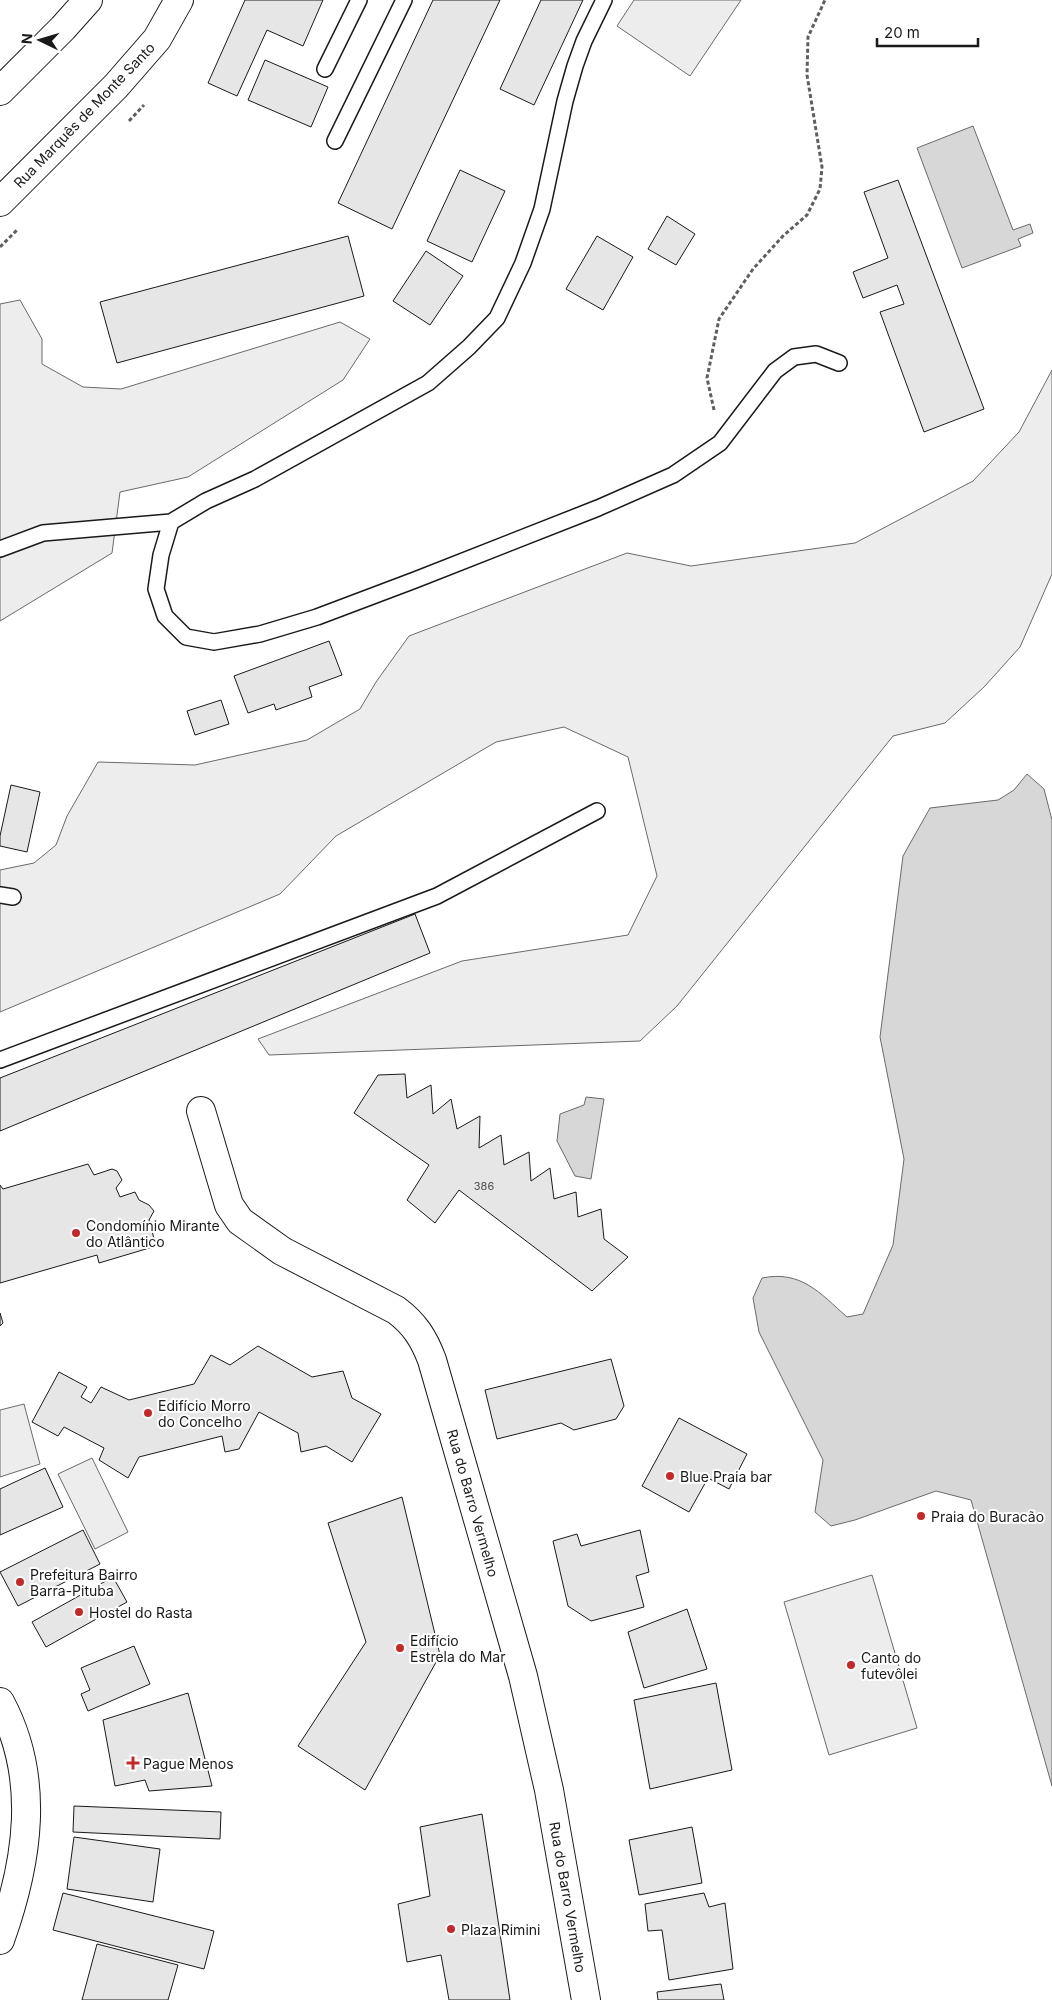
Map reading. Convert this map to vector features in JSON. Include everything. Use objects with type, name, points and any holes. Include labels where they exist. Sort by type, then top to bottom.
[{"type":"street","points":[[0,91],[88,0]]},
{"type":"street","name":"Rua Marquês de Monte Santo","points":[[0,202],[116,86],[157,40],[179,0]]},
{"type":"street","name":"Rua do Barro Vermelho","points":[[201,1111],[229,1205],[240,1221],[282,1251],[396,1310],[410,1321],[424,1339],[523,1676],[549,1790],[586,2000]]},
{"type":"street","points":[[0,1702],[23,1764],[28,1812],[21,1867],[0,1940]]},
{"type":"lane","points":[[325,69],[359,0]]},
{"type":"lane","points":[[335,141],[404,0]]},
{"type":"lane","points":[[0,549],[43,533],[171,522],[206,501],[255,479],[428,383],[469,347],[497,318],[523,263],[542,209],[573,74],[584,40],[604,0]]},
{"type":"lane","points":[[171,522],[161,555],[156,589],[165,616],[186,637],[214,642],[260,634],[317,617],[598,508],[673,475],[720,443],[775,371],[794,357],[816,354],[839,363]]},
{"type":"lane","points":[[0,1060],[436,896],[597,811]]},
{"type":"path","points":[[720,443],[707,378],[719,319],[753,269],[783,236],[807,215],[820,189],[822,167],[807,76],[808,37],[825,0]]},
{"type":"shaded area","points":[[634,0],[741,0],[690,76],[617,26]]},
{"type":"shaded area","points":[[973,126],[1013,230],[1030,224],[1033,233],[1018,239],[1021,246],[962,268],[917,148]]},
{"type":"shaded area","points":[[20,300],[42,339],[42,364],[83,387],[121,389],[340,322],[370,339],[343,380],[188,477],[120,492],[112,553],[0,621],[0,304]]},
{"type":"shaded area","points":[[1052,370],[1052,574],[1020,647],[984,687],[945,723],[893,736],[677,1006],[640,1041],[269,1055],[258,1039],[462,961],[628,935],[657,876],[628,757],[564,727],[496,742],[336,836],[280,894],[0,1012],[0,870],[34,863],[56,845],[67,816],[98,762],[195,765],[307,740],[360,709],[376,682],[409,636],[627,553],[691,566],[855,543],[973,481],[1019,432]]},
{"type":"shaded area","points":[[1027,774],[1044,789],[1052,820],[1052,1786],[971,1500],[936,1491],[855,1520],[831,1526],[815,1512],[823,1460],[759,1332],[753,1298],[762,1278],[788,1277],[799,1280],[819,1292],[847,1317],[863,1314],[893,1245],[904,1159],[880,1037],[903,856],[930,808],[998,800],[1014,790]]},
{"type":"shaded area","points":[[586,1097],[604,1099],[591,1179],[575,1176],[557,1141],[560,1114],[584,1105]]},
{"type":"shaded area","points":[[24,1404],[40,1464],[0,1477],[0,1410]]},
{"type":"shaded area","points":[[92,1458],[128,1532],[95,1549],[58,1474]]},
{"type":"shaded area","name":"Canto do futevôlei","points":[[872,1575],[917,1728],[829,1755],[784,1602]]},
{"type":"building","points":[[245,0],[323,0],[303,46],[267,30],[237,96],[208,83]]},
{"type":"building","points":[[433,0],[500,0],[392,229],[338,203]]},
{"type":"building","points":[[541,0],[583,0],[534,105],[500,89]]},
{"type":"building","points":[[265,60],[328,87],[311,127],[248,100]]},
{"type":"building","points":[[460,170],[505,191],[472,262],[427,241]]},
{"type":"building","points":[[898,180],[984,409],[924,432],[880,312],[904,304],[897,285],[863,298],[853,272],[888,258],[864,192]]},
{"type":"building","points":[[667,216],[695,234],[676,265],[648,249]]},
{"type":"building","points":[[348,236],[364,296],[117,363],[100,302]]},
{"type":"building","points":[[597,236],[633,257],[603,310],[566,289]]},
{"type":"building","points":[[426,251],[463,276],[430,325],[393,301]]},
{"type":"building","points":[[329,641],[342,675],[309,687],[312,697],[276,710],[274,704],[248,713],[234,676]]},
{"type":"building","points":[[221,700],[229,724],[195,735],[187,711]]},
{"type":"building","points":[[11,785],[40,792],[27,852],[0,846],[0,836]]},
{"type":"building","points":[[415,914],[430,953],[0,1131],[0,1078]]},
{"type":"building","points":[[405,1074],[407,1098],[431,1085],[433,1114],[451,1099],[457,1129],[480,1116],[479,1148],[501,1135],[504,1165],[529,1152],[531,1181],[550,1168],[554,1199],[576,1192],[578,1217],[601,1209],[604,1239],[628,1257],[592,1291],[459,1190],[435,1223],[407,1200],[429,1165],[354,1113],[378,1075]]},
{"type":"building","name":"Condomínio Mirante do Atlântico","points":[[88,1164],[94,1175],[112,1169],[117,1171],[122,1180],[116,1188],[120,1197],[135,1192],[139,1200],[149,1205],[154,1211],[149,1220],[156,1246],[99,1263],[97,1255],[0,1283],[0,1185],[3,1189]]},
{"type":"building","points":[[0,1313],[3,1323],[0,1326]]},
{"type":"building","name":"Edifício Morro do Concelho","points":[[258,1346],[312,1377],[343,1371],[352,1398],[381,1414],[352,1462],[326,1446],[301,1452],[298,1433],[259,1412],[239,1449],[225,1452],[222,1436],[139,1457],[128,1478],[99,1460],[104,1448],[64,1427],[58,1436],[32,1422],[59,1372],[87,1387],[81,1397],[91,1403],[101,1387],[129,1400],[194,1384],[211,1355],[230,1365]]},
{"type":"building","points":[[611,1359],[624,1406],[616,1419],[574,1430],[561,1423],[497,1439],[485,1390]]},
{"type":"building","points":[[679,1418],[747,1454],[729,1489],[708,1478],[689,1512],[642,1486]]},
{"type":"building","points":[[45,1468],[63,1507],[0,1535],[0,1489]]},
{"type":"building","name":"Edifício Estrela do Mar","points":[[402,1497],[440,1655],[365,1790],[298,1746],[366,1642],[328,1523]]},
{"type":"building","points":[[83,1530],[100,1564],[18,1606],[0,1572]]},
{"type":"building","points":[[640,1530],[649,1572],[636,1576],[644,1607],[591,1621],[568,1606],[553,1541],[577,1534],[581,1546]]},
{"type":"building","name":"Hostel do Rasta","points":[[113,1577],[127,1602],[46,1647],[32,1622]]},
{"type":"building","points":[[687,1609],[707,1669],[644,1688],[628,1632]]},
{"type":"building","points":[[134,1646],[150,1684],[88,1711],[81,1694],[90,1690],[81,1668]]},
{"type":"building","points":[[716,1683],[732,1770],[650,1789],[634,1700]]},
{"type":"building","points":[[188,1693],[212,1786],[149,1791],[145,1780],[115,1786],[103,1720]]},
{"type":"building","points":[[74,1806],[221,1812],[220,1839],[73,1832]]},
{"type":"building","name":"Plaza Rimini","points":[[482,1814],[510,2000],[449,2000],[441,1955],[407,1962],[398,1904],[430,1896],[420,1827]]},
{"type":"building","points":[[692,1827],[702,1883],[639,1895],[629,1840]]},
{"type":"building","points":[[74,1837],[160,1849],[153,1902],[67,1889]]},
{"type":"building","points":[[63,1893],[214,1931],[204,1969],[53,1930]]},
{"type":"building","points":[[704,1893],[709,1907],[725,1903],[733,1969],[669,1980],[662,1930],[648,1931],[645,1904]]},
{"type":"building","points":[[97,1944],[178,1965],[168,2000],[82,2000]]},
{"type":"building","points":[[721,1984],[724,2000],[658,2000],[657,1992]]},
{"type":"place","name":"Condomínio Mirante do Atlântico","points":[[76,1233]]},
{"type":"place","name":"Edifício Morro do Concelho","points":[[148,1413]]},
{"type":"place","name":"Blue Praia bar","points":[[670,1476]]},
{"type":"place","name":"Praia do Buracão","points":[[921,1516]]},
{"type":"place","name":"Prefeitura Bairro Barra-Pituba","points":[[20,1582]]},
{"type":"place","name":"Hostel do Rasta","points":[[79,1612]]},
{"type":"place","name":"Edifício Estrela do Mar","points":[[400,1648]]},
{"type":"place","name":"Canto do futevôlei","points":[[851,1665]]},
{"type":"place","name":"Pague Menos","points":[[133,1763]]},
{"type":"place","name":"Plaza Rimini","points":[[451,1929]]}]
